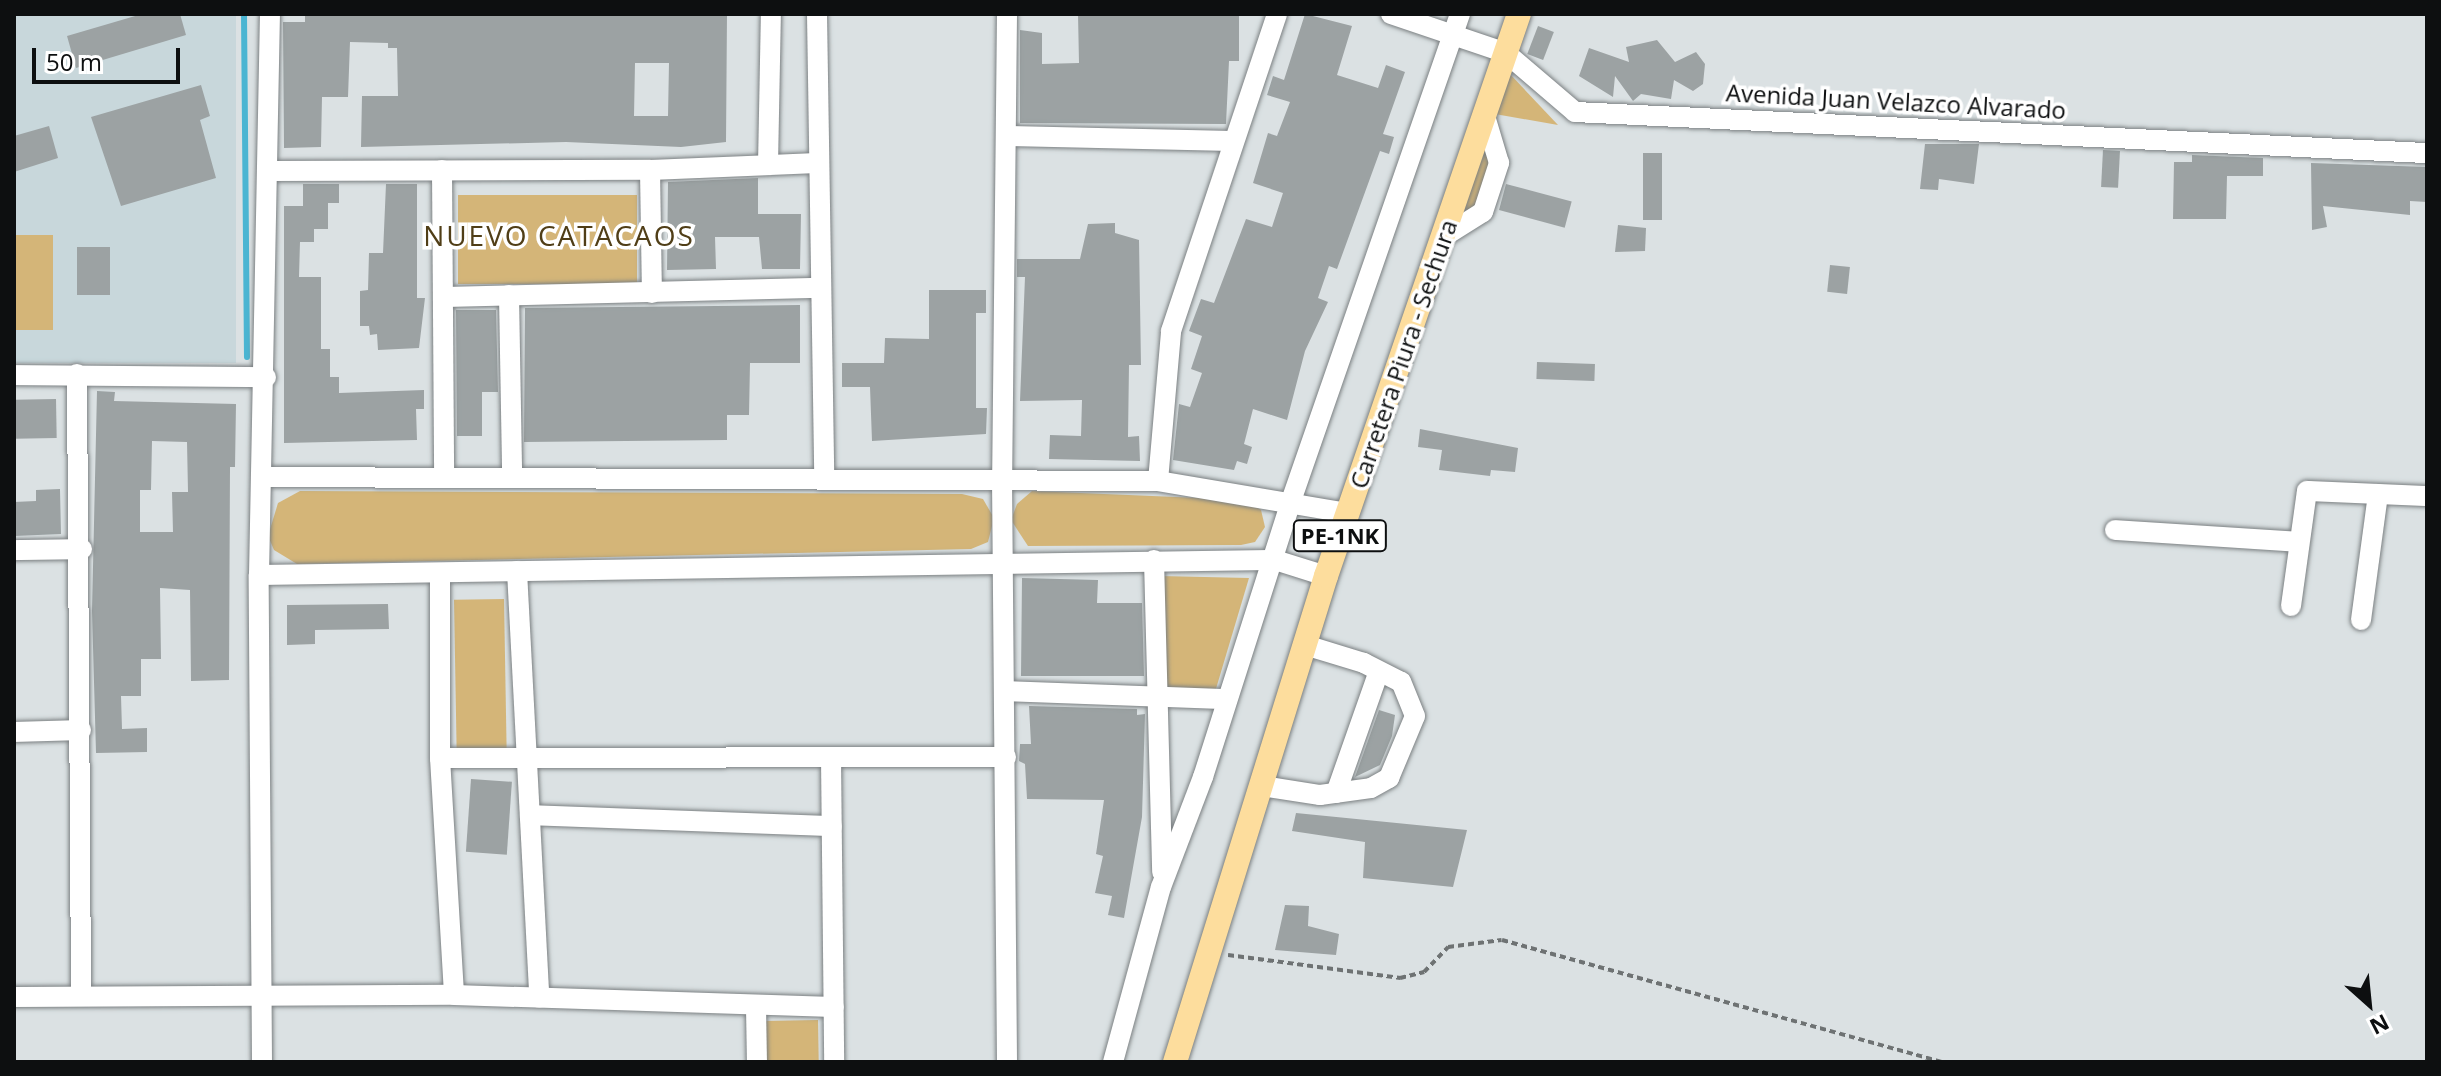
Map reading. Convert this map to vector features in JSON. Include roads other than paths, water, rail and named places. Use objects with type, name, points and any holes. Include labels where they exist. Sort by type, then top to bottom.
[{"type":"main road","name":"Carretera Piura - Sechura","points":[[1175,1062],[1326,576],[1485,116],[1515,15]]},
{"type":"street","points":[[262,1062],[259,575],[271,171],[270,14]]},
{"type":"street","points":[[768,165],[771,14]]},
{"type":"street","points":[[817,14],[824,478]]},
{"type":"street","points":[[1007,14],[1002,477],[1007,1062]]},
{"type":"street","points":[[1158,481],[1171,331],[1277,14]]},
{"type":"street","name":"Avenida Juan Velazco Alvarado","points":[[1391,14],[1506,53],[1575,112],[2427,153]]},
{"type":"street","points":[[1113,1062],[1161,887],[1460,14]]},
{"type":"street","points":[[1008,136],[1233,141]]},
{"type":"street","points":[[271,171],[650,170],[817,163]]},
{"type":"street","points":[[442,170],[444,476]]},
{"type":"street","points":[[650,170],[652,293]]},
{"type":"street","points":[[445,297],[821,288]]},
{"type":"street","points":[[509,295],[512,474]]},
{"type":"street","points":[[77,374],[82,549],[81,995]]},
{"type":"street","points":[[14,375],[266,377]]},
{"type":"street","points":[[264,477],[512,474],[1158,481],[1348,513]]},
{"type":"street","points":[[2291,606],[2307,491],[2427,496]]},
{"type":"street","points":[[2361,620],[2378,494]]},
{"type":"street","points":[[2115,530],[2299,542]]},
{"type":"street","points":[[14,550],[82,549]]},
{"type":"street","points":[[259,575],[440,576],[517,571],[1004,560],[1275,560],[1326,576]]},
{"type":"street","points":[[1154,560],[1161,887]]},
{"type":"street","points":[[517,571],[539,997]]},
{"type":"street","points":[[440,576],[440,758],[454,995]]},
{"type":"street","points":[[1262,786],[1336,793],[1371,788],[1389,778],[1406,745],[1415,716],[1411,699],[1401,682],[1305,645]]},
{"type":"street","points":[[1336,793],[1379,671]]},
{"type":"street","points":[[1006,691],[1226,699]]},
{"type":"street","points":[[14,732],[81,730]]},
{"type":"street","points":[[831,757],[834,1062]]},
{"type":"street","points":[[440,758],[1006,757]]},
{"type":"street","points":[[530,815],[832,826]]},
{"type":"street","points":[[14,997],[454,995],[756,1007],[834,1007]]},
{"type":"street","points":[[756,1007],[757,1062]]},
{"type":"waterway","points":[[244,14],[247,357]]},
{"type":"district","name":"NUEVO CATACAOS","points":[[559,235]]}]
